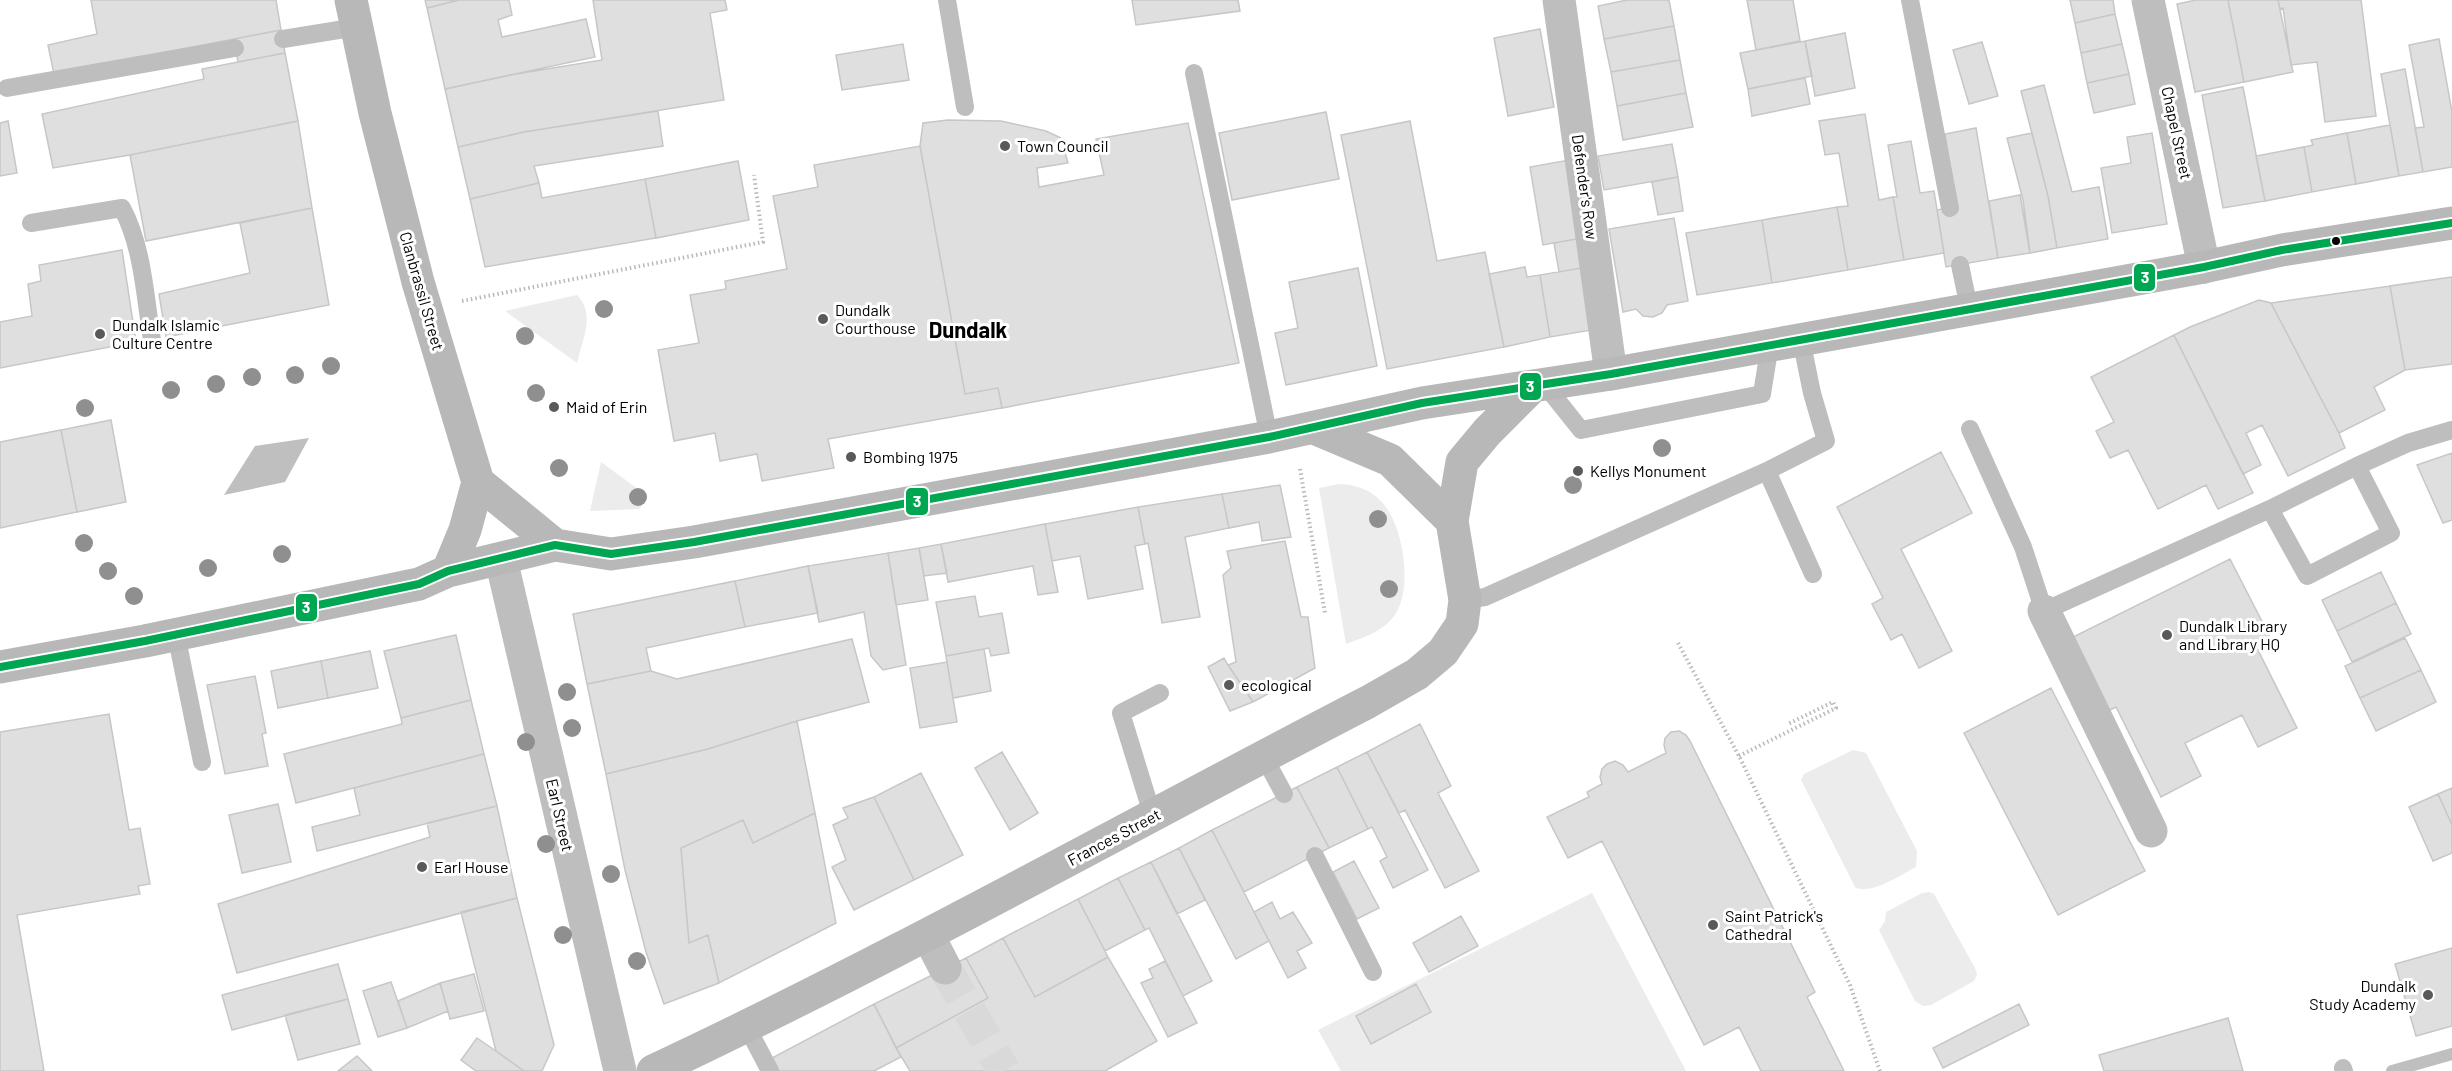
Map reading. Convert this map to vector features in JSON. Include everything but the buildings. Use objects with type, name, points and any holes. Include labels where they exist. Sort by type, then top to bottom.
[{"type":"main road","name":"Clanbrassil Street","points":[[354,13],[375,113],[426,308],[478,482]]},
{"type":"main road","points":[[0,668],[419,584],[448,571],[555,545],[611,554],[694,542],[1269,437],[1422,404],[1611,374],[2204,267],[2282,250],[2452,223]]},
{"type":"main road","name":"Frances Street","points":[[653,1071],[747,1027],[928,935],[1153,817],[1417,674],[1443,652],[1462,624],[1465,600],[1452,521],[1462,462],[1487,432],[1539,385]]},
{"type":"main road","points":[[1314,428],[1390,460],[1452,521]]},
{"type":"main road","points":[[448,571],[465,530],[478,482],[555,545]]},
{"type":"street","name":"Defender's Row","points":[[1559,0],[1611,374]]},
{"type":"street","name":"Chapel Street","points":[[2148,0],[2204,267]]},
{"type":"street","name":"Earl Street","points":[[501,559],[620,1071]]},
{"type":"street","points":[[2044,611],[2151,831]]},
{"type":"street","points":[[928,935],[945,968]]},
{"type":"lane","points":[[947,0],[965,107]]},
{"type":"lane","points":[[1911,0],[1950,208]]},
{"type":"lane","points":[[283,39],[354,13]]},
{"type":"lane","points":[[7,88],[236,48]]},
{"type":"lane","points":[[1194,73],[1269,437]]},
{"type":"lane","points":[[31,223],[122,208],[130,224],[139,259],[152,340]]},
{"type":"lane","points":[[1960,264],[1969,308]]},
{"type":"lane","points":[[1539,385],[1581,430],[1762,394],[1786,341]]},
{"type":"lane","points":[[1465,600],[1485,597],[1767,471],[1826,441],[1812,393],[1786,341]]},
{"type":"lane","points":[[1970,429],[2023,547],[2044,611],[2270,509],[2408,443],[2452,430]]},
{"type":"lane","points":[[2270,509],[2307,576],[2391,533],[2357,466]]},
{"type":"lane","points":[[1767,471],[1813,574]]},
{"type":"lane","points":[[176,634],[202,762]]},
{"type":"lane","points":[[1153,817],[1121,713],[1160,693]]},
{"type":"lane","points":[[1264,756],[1284,794]]},
{"type":"lane","points":[[1315,856],[1373,972]]},
{"type":"lane","points":[[747,1027],[770,1071]]},
{"type":"path","points":[[426,308],[763,242],[754,175]]},
{"type":"path","points":[[1300,469],[1325,613]]},
{"type":"path","points":[[1678,643],[1739,756],[1850,985],[1880,1071]]},
{"type":"path","points":[[1739,756],[1836,708],[1833,702],[1788,723]]},
{"type":"shaded area","points":[[577,295],[583,302],[587,319],[577,363],[505,311]]},
{"type":"shaded area","points":[[309,438],[285,482],[224,495],[255,446]]},
{"type":"shaded area","points":[[601,462],[646,495],[640,509],[590,511]]},
{"type":"shaded area","points":[[1339,484],[1366,490],[1376,496],[1388,510],[1400,538],[1404,571],[1404,587],[1396,613],[1374,633],[1346,644],[1319,488]]},
{"type":"shaded area","points":[[1853,750],[1866,753],[1917,851],[1916,867],[1868,889],[1855,887],[1801,780],[1804,774]]},
{"type":"shaded area","points":[[1592,893],[1686,1071],[1341,1071],[1318,1030]]},
{"type":"shaded area","points":[[1922,893],[1934,894],[1977,975],[1974,981],[1931,1005],[1923,1006],[1915,1001],[1879,930],[1885,921],[1886,912]]},
{"type":"waterway","points":[[2392,1071],[2452,1054]]},
{"type":"tunnel","points":[[945,968],[1004,1071]]},
{"type":"transit line","name":"3","points":[[0,667],[145,641],[419,584],[448,571],[555,545],[611,554],[694,542],[1269,437],[1422,403],[1611,374],[2204,267],[2282,250],[2452,223]]},
{"type":"place","name":"Town Council","points":[[1005,146]]},
{"type":"place","name":"Dundalk Courthouse","points":[[823,319]]},
{"type":"place","name":"Dundalk Islamic Culture Centre","points":[[100,334]]},
{"type":"place","name":"Maid of Erin","points":[[554,407]]},
{"type":"place","name":"Bombing 1975","points":[[851,457]]},
{"type":"place","name":"Kellys Monument","points":[[1578,471]]},
{"type":"place","name":"Dundalk Library and Library HQ","points":[[2167,635]]},
{"type":"place","name":"ecological","points":[[1229,685]]},
{"type":"place","name":"Earl House","points":[[422,867]]},
{"type":"place","name":"Saint Patrick's Cathedral","points":[[1713,925]]},
{"type":"place","name":"Dundalk Study Academy","points":[[2428,995]]},
{"type":"district","name":"Dundalk","points":[[968,330]]}]
